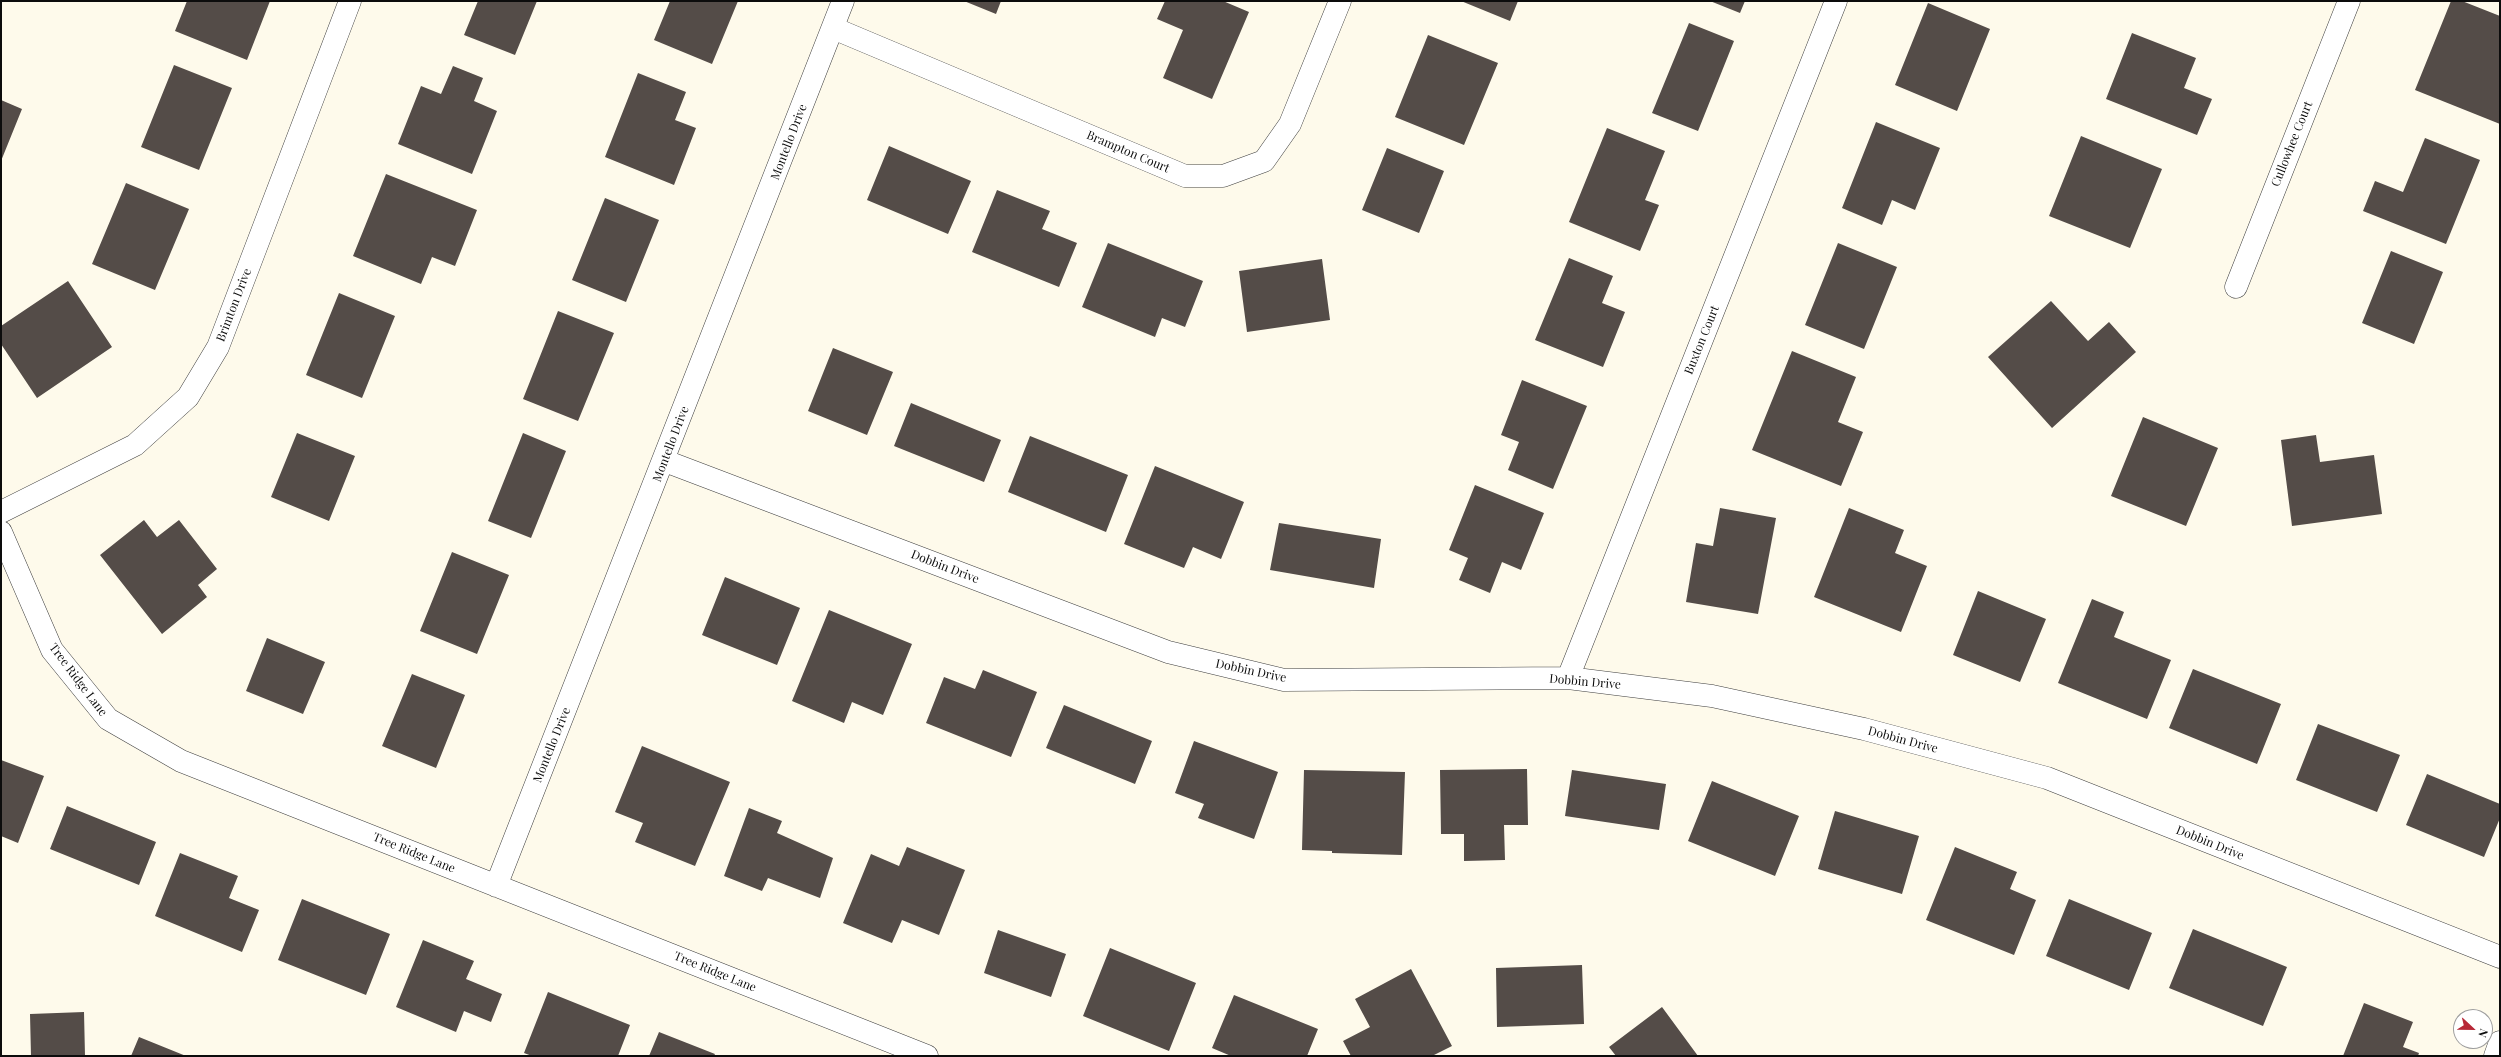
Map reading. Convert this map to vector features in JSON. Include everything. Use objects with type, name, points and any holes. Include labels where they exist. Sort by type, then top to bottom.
[{"type":"street","name":"Brimton Drive","points":[[1,512],[135,445],[188,397],[218,347],[350,1]]},
{"type":"street","name":"Montello Drive","points":[[496,886],[664,461],[843,1]]},
{"type":"street","name":"Brampton Court","points":[[833,28],[1185,176],[1223,176],[1264,160],[1290,124],[1340,1]]},
{"type":"street","name":"Buxton Court","points":[[1568,678],[1836,1]]},
{"type":"street","name":"Cullowhee Court","points":[[2236,287],[2349,1]]},
{"type":"street","name":"Dobbin Drive","points":[[664,461],[1168,652],[1284,680],[1568,678],[1712,696],[1864,729],[2047,778],[2500,957]]},
{"type":"street","name":"Tree Ridge Lane","points":[[1,532],[52,650],[108,719],[181,762],[927,1056]]},
{"type":"street","points":[[2495,1056],[2500,1042]]},
{"type":"building","points":[[187,1],[270,1],[247,60],[175,31]]},
{"type":"building","points":[[478,1],[537,1],[515,55],[464,35]]},
{"type":"building","points":[[670,1],[738,1],[712,64],[654,40]]},
{"type":"building","points":[[964,1],[1001,1],[996,14]]},
{"type":"building","points":[[1165,1],[1223,1],[1249,12],[1212,99],[1163,78],[1183,30],[1157,19]]},
{"type":"building","points":[[1461,1],[1518,1],[1510,21]]},
{"type":"building","points":[[1710,1],[1745,1],[1740,13]]},
{"type":"building","points":[[2451,1],[2462,1],[2500,16],[2500,124],[2415,90]]},
{"type":"building","points":[[1928,3],[1990,29],[1957,111],[1895,85]]},
{"type":"building","points":[[1689,23],[1734,41],[1698,131],[1652,113]]},
{"type":"building","points":[[2132,33],[2196,58],[2184,88],[2212,99],[2197,135],[2106,99]]},
{"type":"building","points":[[1428,35],[1498,63],[1464,145],[1395,117]]},
{"type":"building","points":[[174,65],[232,88],[199,170],[141,147]]},
{"type":"building","points":[[453,66],[483,78],[474,101],[497,111],[472,174],[398,144],[421,86],[441,94]]},
{"type":"building","points":[[638,73],[686,92],[675,120],[696,128],[674,185],[605,157]]},
{"type":"building","points":[[1,100],[22,109],[1,161]]},
{"type":"building","points":[[1876,122],[1940,148],[1915,210],[1892,200],[1882,225],[1842,208]]},
{"type":"building","points":[[1607,128],[1665,151],[1645,200],[1659,205],[1640,251],[1569,222]]},
{"type":"building","points":[[2081,136],[2162,169],[2130,248],[2049,216]]},
{"type":"building","points":[[2425,138],[2480,160],[2446,244],[2363,211],[2375,181],[2403,192]]},
{"type":"building","points":[[889,146],[971,181],[948,234],[867,200]]},
{"type":"building","points":[[1387,148],[1444,171],[1419,233],[1362,210]]},
{"type":"building","points":[[386,174],[477,210],[455,266],[432,257],[421,284],[353,256]]},
{"type":"building","points":[[126,183],[189,209],[155,290],[92,264]]},
{"type":"building","points":[[997,190],[1050,211],[1042,229],[1077,243],[1059,287],[972,252]]},
{"type":"building","points":[[605,198],[659,220],[626,302],[572,280]]},
{"type":"building","points":[[1108,243],[1203,281],[1185,327],[1162,318],[1155,337],[1082,307]]},
{"type":"building","points":[[1838,243],[1897,267],[1864,349],[1805,325]]},
{"type":"building","points":[[2391,251],[2443,272],[2414,344],[2362,323]]},
{"type":"building","points":[[1569,258],[1613,276],[1602,303],[1625,312],[1603,367],[1535,340]]},
{"type":"building","points":[[1322,259],[1330,320],[1247,332],[1239,271]]},
{"type":"building","points":[[68,281],[112,347],[37,398],[1,344],[1,326]]},
{"type":"building","points":[[339,293],[395,316],[362,398],[306,375]]},
{"type":"building","points":[[2051,301],[2088,341],[2109,322],[2136,352],[2052,428],[1988,357]]},
{"type":"building","points":[[558,311],[614,333],[578,421],[523,399]]},
{"type":"building","points":[[833,348],[893,372],[867,435],[808,411]]},
{"type":"building","points":[[1792,351],[1856,377],[1838,422],[1863,432],[1841,486],[1752,450]]},
{"type":"building","points":[[1522,380],[1587,406],[1553,489],[1508,470],[1519,442],[1501,435]]},
{"type":"building","points":[[911,403],[1001,440],[984,482],[894,446]]},
{"type":"building","points":[[2143,417],[2218,448],[2186,526],[2111,496]]},
{"type":"building","points":[[297,433],[355,456],[329,521],[271,497]]},
{"type":"building","points":[[523,433],[566,451],[531,538],[488,521]]},
{"type":"building","points":[[2316,435],[2320,462],[2374,455],[2382,514],[2292,526],[2281,440]]},
{"type":"building","points":[[1030,436],[1128,475],[1106,532],[1008,492]]},
{"type":"building","points":[[1155,466],[1244,502],[1221,559],[1193,547],[1184,568],[1124,544]]},
{"type":"building","points":[[1475,485],[1544,513],[1521,570],[1502,562],[1490,593],[1459,580],[1468,558],[1449,550]]},
{"type":"building","points":[[1720,508],[1776,518],[1758,614],[1686,602],[1696,543],[1713,546]]},
{"type":"building","points":[[1849,508],[1904,530],[1895,553],[1927,566],[1901,632],[1814,597]]},
{"type":"building","points":[[144,520],[157,537],[179,520],[217,569],[198,585],[207,597],[162,634],[100,555]]},
{"type":"building","points":[[1279,523],[1381,539],[1374,588],[1270,570]]},
{"type":"building","points":[[452,552],[509,575],[477,654],[420,631]]},
{"type":"building","points":[[725,577],[800,608],[777,665],[702,635]]},
{"type":"building","points":[[1978,591],[2046,619],[2020,682],[1953,655]]},
{"type":"building","points":[[2092,599],[2124,612],[2114,637],[2171,660],[2147,719],[2058,683]]},
{"type":"building","points":[[829,610],[912,644],[883,715],[852,702],[844,723],[792,701]]},
{"type":"building","points":[[267,638],[325,662],[303,714],[246,691]]},
{"type":"building","points":[[2193,669],[2281,704],[2257,764],[2169,728]]},
{"type":"building","points":[[983,670],[1037,692],[1011,757],[926,723],[944,677],[975,689]]},
{"type":"building","points":[[412,674],[465,695],[436,768],[382,746]]},
{"type":"building","points":[[1064,705],[1152,741],[1135,784],[1046,748]]},
{"type":"building","points":[[2318,724],[2400,755],[2377,812],[2296,780]]},
{"type":"building","points":[[1194,741],[1278,772],[1254,839],[1198,818],[1204,804],[1175,793]]},
{"type":"building","points":[[642,746],[730,782],[695,866],[635,842],[643,823],[615,812]]},
{"type":"building","points":[[1,760],[44,776],[18,843],[1,836]]},
{"type":"building","points":[[1527,769],[1528,825],[1504,825],[1505,860],[1464,861],[1464,834],[1441,834],[1440,770]]},
{"type":"building","points":[[1304,770],[1405,772],[1402,855],[1332,853],[1332,851],[1302,850]]},
{"type":"building","points":[[1572,770],[1666,784],[1659,830],[1565,816]]},
{"type":"building","points":[[2427,774],[2500,804],[2500,818],[2484,857],[2406,825]]},
{"type":"building","points":[[1712,781],[1799,816],[1775,876],[1688,841]]},
{"type":"building","points":[[67,806],[156,842],[139,885],[50,849]]},
{"type":"building","points":[[749,808],[782,821],[777,833],[833,858],[820,898],[768,878],[762,891],[724,876]]},
{"type":"building","points":[[1835,811],[1919,836],[1902,894],[1818,869]]},
{"type":"building","points":[[907,847],[965,870],[939,935],[902,920],[892,943],[843,923],[871,854],[899,866]]},
{"type":"building","points":[[1955,847],[2017,872],[2010,889],[2036,900],[2014,955],[1926,920]]},
{"type":"building","points":[[180,853],[238,876],[229,898],[259,910],[242,952],[155,916]]},
{"type":"building","points":[[302,899],[390,934],[366,995],[278,960]]},
{"type":"building","points":[[2069,899],[2152,933],[2129,990],[2046,956]]},
{"type":"building","points":[[2193,929],[2287,967],[2263,1026],[2169,988]]},
{"type":"building","points":[[998,930],[1066,954],[1051,997],[984,973]]},
{"type":"building","points":[[423,940],[474,961],[466,979],[502,994],[491,1022],[464,1011],[456,1032],[396,1007]]},
{"type":"building","points":[[1110,948],[1196,983],[1169,1051],[1083,1016]]},
{"type":"building","points":[[1582,965],[1584,1024],[1497,1027],[1496,968]]},
{"type":"building","points":[[1411,969],[1452,1046],[1432,1056],[1351,1056],[1343,1041],[1370,1027],[1355,999]]},
{"type":"building","points":[[548,992],[630,1025],[618,1056],[532,1056],[524,1053]]},
{"type":"building","points":[[1234,995],[1318,1029],[1307,1056],[1231,1056],[1212,1048]]},
{"type":"building","points":[[2364,1003],[2413,1022],[2403,1047],[2419,1053],[2418,1056],[2343,1056]]},
{"type":"building","points":[[1662,1007],[1698,1056],[1616,1056],[1609,1047]]},
{"type":"building","points":[[84,1012],[85,1056],[31,1056],[30,1014]]},
{"type":"building","points":[[659,1032],[715,1054],[714,1056],[649,1056]]},
{"type":"building","points":[[139,1037],[186,1056],[131,1056]]}]
